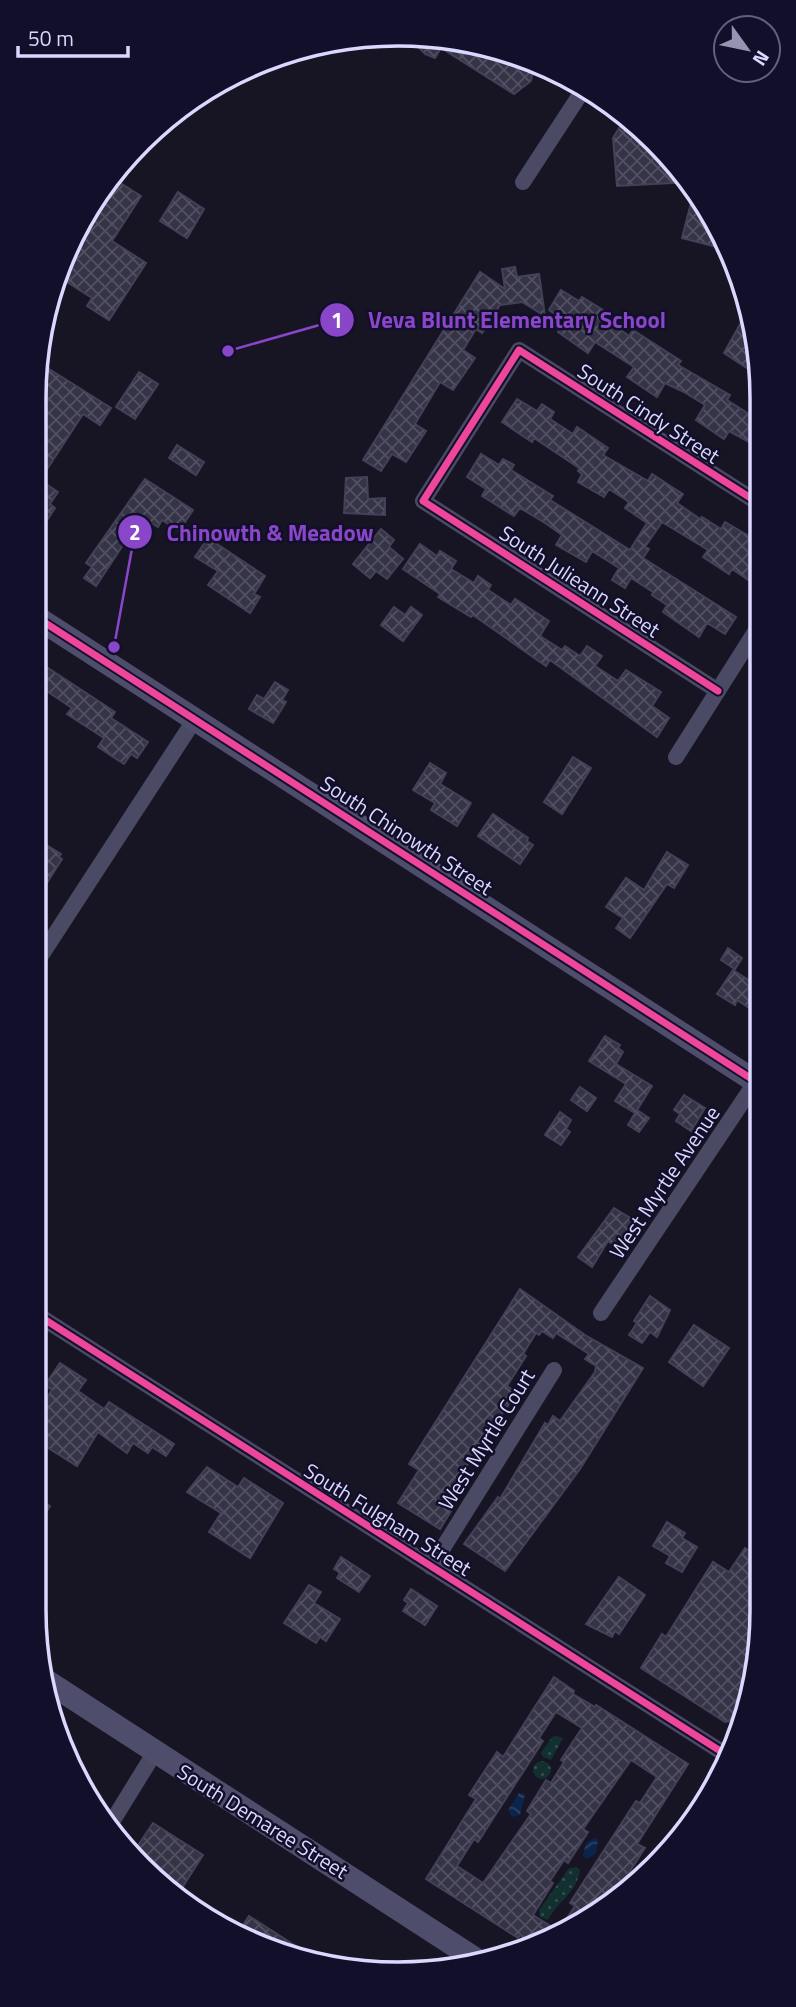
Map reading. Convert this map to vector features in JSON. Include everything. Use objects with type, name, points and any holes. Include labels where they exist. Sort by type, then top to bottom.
[{"type":"street","points":[[523,182],[579,96]]},
{"type":"street","name":"South Cindy Street","points":[[423,501],[519,351],[750,498]]},
{"type":"street","name":"South Julieann Street","points":[[423,501],[718,691]]},
{"type":"street","name":"South Chinowth Street","points":[[46,623],[750,1074]]},
{"type":"street","points":[[676,757],[750,640]]},
{"type":"street","points":[[46,948],[195,719]]},
{"type":"street","name":"West Myrtle Avenue","points":[[601,1313],[750,1095]]},
{"type":"street","name":"South Fulgham Street","points":[[46,1320],[720,1752]]},
{"type":"street","name":"West Myrtle Court","points":[[431,1567],[554,1370]]},
{"type":"street","name":"South Demaree Street","points":[[54,1686],[469,1955]]},
{"type":"street","points":[[114,1818],[155,1752]]},
{"type":"green space","points":[[552,1737],[563,1738],[551,1760],[543,1757],[541,1753]]},
{"type":"green space","points":[[542,1761],[548,1764],[551,1770],[548,1776],[542,1779],[536,1776],[533,1770],[536,1764]]},
{"type":"green space","points":[[576,1867],[580,1870],[571,1891],[548,1920],[540,1917],[539,1910],[569,1868]]},
{"type":"water","points":[[519,1793],[525,1794],[520,1815],[512,1817],[508,1810]]},
{"type":"water","points":[[595,1838],[598,1840],[596,1853],[587,1859],[583,1856],[586,1843]]},
{"type":"building","points":[[418,46],[441,49],[435,58],[425,54]]},
{"type":"building","points":[[442,49],[467,52],[533,72],[531,81],[514,94]]},
{"type":"building","points":[[621,125],[678,183],[617,186],[613,138]]},
{"type":"building","points":[[119,182],[141,196],[112,241],[146,263],[109,320],[87,306],[92,298],[65,281],[82,242]]},
{"type":"building","points":[[178,192],[204,209],[187,238],[160,221]]},
{"type":"building","points":[[691,202],[716,247],[682,238]]},
{"type":"building","points":[[515,267],[517,277],[539,274],[545,316],[522,302],[500,305],[482,333],[476,329],[463,350],[475,358],[453,390],[440,382],[415,424],[426,431],[406,462],[392,454],[381,471],[363,460],[480,272],[505,289],[502,269]]},
{"type":"building","points":[[561,290],[579,301],[582,297],[608,313],[605,318],[629,336],[633,330],[681,361],[678,365],[730,395],[727,400],[750,415],[750,443],[729,431],[724,439],[696,420],[705,405],[684,392],[665,383],[657,397],[627,377],[634,367],[595,342],[588,353],[558,332],[565,321],[549,310]]},
{"type":"building","points":[[742,321],[749,370],[724,353]]},
{"type":"building","points":[[47,368],[111,408],[100,425],[83,414],[46,471]]},
{"type":"building","points":[[139,372],[158,384],[135,419],[116,407]]},
{"type":"building","points":[[517,399],[537,411],[542,404],[554,412],[550,419],[573,434],[577,427],[608,448],[603,455],[648,481],[652,474],[683,494],[677,503],[700,519],[702,517],[721,529],[725,522],[750,537],[750,581],[732,569],[729,574],[703,557],[708,550],[662,522],[645,547],[649,549],[643,558],[736,617],[725,634],[707,623],[699,637],[663,612],[667,605],[652,595],[653,592],[631,578],[625,588],[612,580],[619,568],[592,551],[586,562],[556,545],[562,535],[545,523],[520,508],[514,516],[482,496],[486,489],[467,477],[481,454],[499,465],[503,459],[514,465],[511,470],[553,496],[550,500],[630,550],[647,523],[625,508],[629,502],[609,489],[604,497],[578,482],[582,474],[578,471],[579,468],[534,438],[532,442],[502,422]]},
{"type":"building","points":[[177,445],[204,462],[196,475],[169,458]]},
{"type":"building","points":[[367,477],[368,499],[385,498],[385,515],[344,513],[346,478]]},
{"type":"building","points":[[145,479],[193,510],[179,531],[162,520],[158,527],[151,523],[137,546],[127,539],[96,586],[84,578],[92,567],[86,563]]},
{"type":"building","points":[[46,484],[58,492],[50,504],[55,508],[46,522]]},
{"type":"building","points":[[381,529],[394,540],[389,547],[403,559],[387,579],[376,571],[370,578],[353,564]]},
{"type":"building","points":[[208,538],[265,576],[254,594],[260,597],[250,613],[208,585],[218,571],[195,557]]},
{"type":"building","points":[[420,544],[437,556],[440,551],[456,561],[451,569],[474,583],[478,576],[491,585],[488,590],[511,605],[515,599],[549,621],[540,636],[562,650],[565,646],[580,656],[587,646],[602,656],[595,666],[618,681],[626,670],[661,692],[652,706],[669,718],[657,737],[550,660],[546,666],[473,615],[471,617],[438,597],[440,594],[403,569]]},
{"type":"building","points":[[394,607],[405,615],[411,607],[422,615],[403,641],[381,625]]},
{"type":"building","points":[[46,667],[115,712],[111,718],[148,742],[137,758],[131,754],[124,764],[98,747],[104,738],[67,714],[72,708],[46,691]]},
{"type":"building","points":[[275,682],[288,690],[282,700],[286,702],[273,723],[249,709],[257,695],[264,699]]},
{"type":"building","points":[[573,757],[591,768],[562,814],[544,802]]},
{"type":"building","points":[[430,763],[446,773],[440,784],[471,803],[457,826],[431,810],[435,803],[413,790]]},
{"type":"building","points":[[493,814],[528,838],[527,841],[533,845],[520,864],[478,836]]},
{"type":"building","points":[[46,845],[61,854],[59,857],[62,859],[46,884]]},
{"type":"building","points":[[667,852],[688,865],[674,888],[667,884],[630,938],[616,928],[623,918],[606,907],[626,878],[644,890]]},
{"type":"building","points":[[728,948],[742,958],[735,969],[721,960]]},
{"type":"building","points":[[733,970],[750,981],[750,1008],[737,1000],[735,1005],[717,994]]},
{"type":"building","points":[[605,1036],[620,1045],[618,1048],[623,1052],[616,1064],[652,1086],[637,1110],[649,1118],[639,1132],[628,1125],[635,1113],[615,1101],[626,1084],[589,1061]]},
{"type":"building","points":[[580,1087],[596,1098],[587,1111],[571,1100]]},
{"type":"building","points":[[684,1095],[705,1108],[691,1131],[676,1121],[680,1114],[674,1110]]},
{"type":"building","points":[[560,1112],[571,1120],[566,1129],[570,1132],[561,1145],[545,1135]]},
{"type":"building","points":[[614,1208],[637,1222],[626,1240],[622,1238],[617,1247],[608,1241],[592,1267],[578,1257]]},
{"type":"building","points":[[520,1289],[585,1335],[643,1368],[580,1469],[505,1571],[464,1544],[498,1497],[500,1499],[545,1423],[548,1425],[553,1416],[560,1421],[595,1372],[596,1366],[585,1359],[589,1354],[556,1333],[553,1338],[542,1331],[539,1335],[536,1333],[523,1354],[526,1356],[507,1386],[514,1391],[509,1399],[511,1401],[461,1474],[464,1476],[446,1504],[453,1508],[440,1529],[398,1503],[419,1470],[409,1464]]},
{"type":"building","points":[[650,1296],[670,1310],[657,1337],[650,1332],[642,1343],[629,1335],[637,1323],[634,1321]]},
{"type":"building","points":[[694,1325],[729,1348],[703,1386],[669,1362]]},
{"type":"building","points":[[60,1363],[86,1380],[78,1391],[104,1409],[109,1402],[174,1444],[166,1456],[152,1447],[148,1453],[133,1443],[127,1453],[98,1432],[77,1466],[46,1447],[46,1399],[52,1390],[46,1384]]},
{"type":"building","points":[[207,1467],[238,1487],[244,1478],[283,1503],[250,1558],[209,1532],[221,1513],[187,1492]]},
{"type":"building","points":[[667,1522],[685,1533],[682,1538],[697,1547],[682,1572],[666,1563],[670,1556],[653,1546]]},
{"type":"building","points":[[745,1548],[750,1551],[750,1632],[744,1678],[732,1721],[725,1722],[641,1668],[662,1634],[666,1637],[713,1562],[729,1572]]},
{"type":"building","points":[[341,1557],[370,1576],[359,1592],[337,1578],[340,1573],[334,1569]]},
{"type":"building","points":[[619,1577],[645,1595],[619,1634],[615,1631],[612,1637],[586,1624]]},
{"type":"building","points":[[309,1585],[321,1592],[314,1603],[340,1619],[326,1641],[320,1637],[316,1643],[284,1623]]},
{"type":"building","points":[[411,1589],[437,1606],[425,1625],[403,1611],[408,1603],[404,1600]]},
{"type":"building","points":[[554,1677],[574,1691],[573,1694],[595,1707],[596,1705],[688,1764],[637,1844],[645,1848],[625,1878],[614,1889],[610,1886],[604,1895],[567,1918],[575,1906],[570,1903],[636,1801],[640,1803],[657,1777],[631,1760],[583,1829],[588,1832],[568,1863],[564,1860],[550,1881],[553,1883],[533,1915],[551,1926],[524,1938],[520,1935],[518,1938],[426,1879],[476,1799],[469,1795],[497,1752],[503,1757]],"holes":[[[556,1712],[582,1728],[561,1760],[564,1762],[551,1783],[546,1780],[527,1811],[531,1814],[483,1883],[457,1866],[474,1839],[478,1842],[543,1741],[539,1738]]]},
{"type":"building","points":[[153,1823],[203,1855],[182,1888],[138,1846]]},
{"type":"building","points":[[249,1916],[296,1946],[263,1935],[243,1925]]},
{"type":"cycle path","points":[[718,691],[423,501],[519,350],[750,498]]},
{"type":"cycle path","points":[[46,623],[750,1078]]},
{"type":"cycle path","points":[[46,1320],[721,1751]]},
{"type":"place","name":"Veva Blunt Elementary School","points":[[228,351]]},
{"type":"place","name":"Chinowth & Meadow","points":[[114,647]]}]
